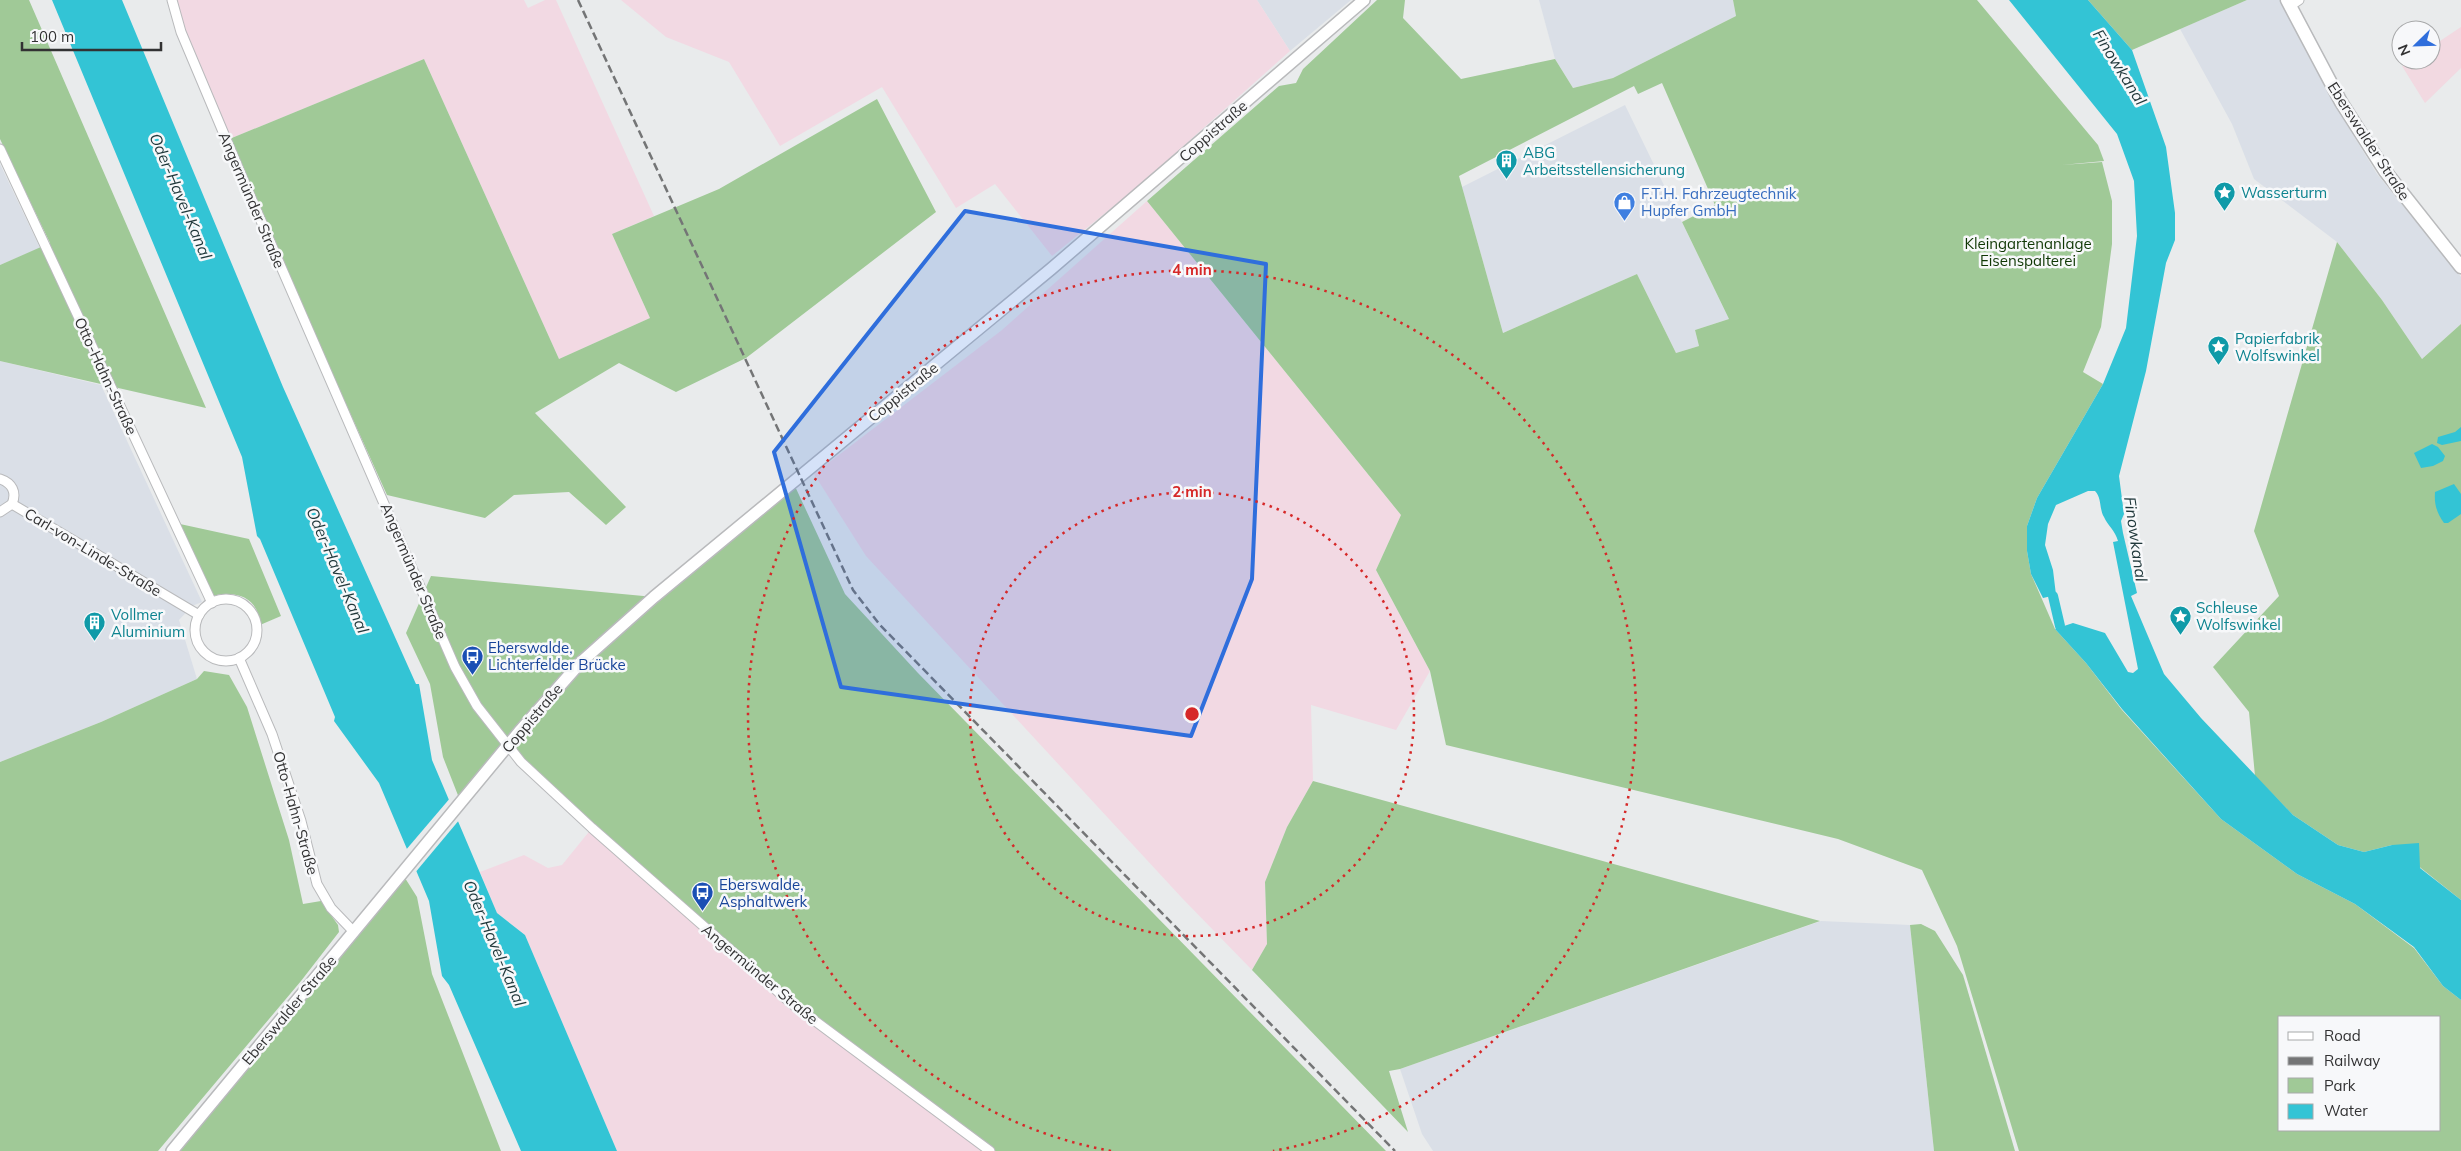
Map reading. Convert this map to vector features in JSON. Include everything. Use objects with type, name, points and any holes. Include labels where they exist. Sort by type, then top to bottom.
[{"type":"main road","name":"Coppistraße","points":[[405,870],[572,671],[618,627],[1030,287],[1364,0]]},
{"type":"main road","name":"Eberswalder Straße","points":[[2292,2],[2341,102],[2385,171],[2461,267]]},
{"type":"main road","name":"Eberswalder Straße","points":[[172,1151],[405,870]]},
{"type":"street","name":"Angermünder Straße","points":[[172,0],[182,32],[245,184],[455,667],[477,706],[526,767],[592,828],[792,1003],[990,1151]]},
{"type":"street","name":"Otto-Hahn-Straße","points":[[0,149],[212,603]]},
{"type":"street","name":"Carl-von-Linde-Straße","points":[[0,479],[11,485],[15,493],[12,504],[0,512]]},
{"type":"street","name":"Carl-von-Linde-Straße","points":[[12,504],[199,615]]},
{"type":"street","points":[[221,600],[240,603],[254,617],[257,626],[253,645],[239,658],[220,661],[204,651],[195,634],[199,615],[212,603],[221,600]]},
{"type":"street","name":"Otto-Hahn-Straße","points":[[239,658],[272,734],[301,821],[317,884],[331,908],[354,932]]},
{"type":"highlighted area","points":[[965,211],[1266,264],[1252,579],[1191,736],[841,687],[774,452]]},
{"type":"shaded area","points":[[172,0],[524,0],[528,8],[545,0],[556,0],[654,216],[612,234],[650,318],[559,359],[424,59],[227,140]]},
{"type":"shaded area","points":[[621,0],[1257,0],[1290,51],[1135,189],[1052,256],[995,184],[956,208],[882,87],[780,146],[729,62],[666,37]]},
{"type":"shaded area","points":[[1257,0],[1351,0],[1290,51]]},
{"type":"shaded area","points":[[1539,0],[1733,0],[1736,16],[1613,78],[1573,88],[1555,59]]},
{"type":"shaded area","points":[[2247,0],[2280,0],[2347,125],[2377,174],[2461,277],[2461,324],[2422,359],[2382,300],[2337,242],[2254,179],[2232,124],[2180,29]]},
{"type":"shaded area","points":[[2461,27],[2461,68],[2425,103],[2404,70],[2441,70],[2441,40]]},
{"type":"shaded area","points":[[1625,105],[1729,319],[1695,330],[1699,346],[1676,353],[1637,274],[1503,333],[1462,187]]},
{"type":"shaded area","points":[[0,164],[40,248],[0,265]]},
{"type":"shaded area","points":[[1147,201],[1401,515],[1376,570],[1430,671],[1396,730],[1311,705],[1313,781],[1287,827],[1265,882],[1267,944],[1252,970],[1182,898],[866,556],[814,474],[1002,330]]},
{"type":"shaded area","points":[[0,361],[101,385],[202,602],[192,606],[179,620],[197,679],[101,722],[0,762]]},
{"type":"shaded area","points":[[592,828],[990,1151],[617,1151],[525,935],[497,913],[480,872],[524,855],[548,868],[562,865]]},
{"type":"shaded area","points":[[1821,921],[1910,925],[1934,1151],[1433,1151],[1422,1134],[1400,1069]]},
{"type":"green space","points":[[0,0],[29,0],[206,408],[0,361],[0,265],[50,243],[0,139]]},
{"type":"green space","name":"Kleingartenanlage Eisenspalterei","points":[[1377,0],[1405,0],[1403,18],[1461,79],[1555,59],[1573,88],[1613,78],[1736,16],[1733,0],[1977,0],[2098,145],[2104,161],[2062,165],[2102,162],[2112,201],[2112,244],[2101,327],[2083,372],[2103,384],[2037,498],[2027,526],[2027,551],[2031,574],[2055,629],[2086,663],[2122,710],[2221,819],[2297,874],[2355,904],[2414,948],[2443,986],[2461,1000],[2461,1151],[2019,1151],[1957,946],[1922,870],[1838,839],[1446,745],[1430,671],[1376,570],[1401,515],[1147,201],[1279,86],[1296,83],[1303,69]],"holes":[[[1662,83],[1715,205],[1682,222],[1729,319],[1695,330],[1699,346],[1676,353],[1637,274],[1503,333],[1459,176],[1634,86],[1638,94]]]},
{"type":"green space","points":[[2088,0],[2247,0],[2132,50]]},
{"type":"green space","points":[[424,59],[559,359],[650,318],[612,234],[719,189],[877,99],[936,212],[746,358],[676,392],[619,363],[535,413],[626,507],[606,525],[569,492],[514,495],[485,518],[387,495],[227,140]]},
{"type":"green space","points":[[2337,242],[2382,300],[2422,359],[2461,324],[2461,900],[2392,845],[2364,852],[2338,845],[2293,815],[2255,776],[2249,712],[2213,667],[2279,596],[2254,531]]},
{"type":"green space","points":[[793,482],[845,594],[918,673],[1386,1151],[990,1151],[856,1053],[592,828],[508,746],[461,803],[443,757],[430,684],[406,633],[431,576],[654,597]]},
{"type":"green space","points":[[180,524],[249,539],[281,616],[260,625],[256,608],[245,598],[230,594],[213,596]]},
{"type":"green space","points":[[204,671],[229,675],[247,707],[289,840],[303,904],[321,901],[338,925],[339,932],[301,981],[158,1151],[0,1151],[0,762],[101,722],[197,679]]},
{"type":"green space","points":[[1313,781],[1820,921],[1400,1069],[1389,1071],[1408,1132],[1252,970],[1267,944],[1265,882],[1287,827]]},
{"type":"green space","points":[[405,878],[417,897],[432,974],[501,1151],[178,1151]]},
{"type":"green space","points":[[1921,924],[1935,931],[1963,975],[2015,1151],[1934,1151],[1910,925]]},
{"type":"water","name":"Oder-Havel-Kanal","points":[[52,0],[122,0],[283,387],[416,684],[419,684],[432,760],[497,913],[525,935],[617,1151],[521,1151],[449,985],[442,976],[429,901],[379,783],[334,721],[335,717],[260,539],[257,536],[242,457]]},
{"type":"water","name":"Finowkanal","points":[[2009,0],[2088,0],[2132,50],[2166,147],[2175,213],[2175,240],[2166,263],[2146,371],[2119,476],[2124,514],[2121,521],[2137,593],[2131,596],[2164,674],[2201,718],[2293,815],[2338,845],[2364,852],[2392,845],[2419,843],[2420,868],[2461,900],[2461,1000],[2443,986],[2414,947],[2355,904],[2297,874],[2221,819],[2122,709],[2086,663],[2055,629],[2073,623],[2105,633],[2128,672],[2133,673],[2138,669],[2113,542],[2118,541],[2102,514],[2099,497],[2095,491],[2088,491],[2056,505],[2048,524],[2045,545],[2053,570],[2056,595],[2043,598],[2031,574],[2027,551],[2027,526],[2037,498],[2103,384],[2126,328],[2137,236],[2134,181],[2117,134]]},
{"type":"water","points":[[2461,427],[2461,441],[2442,445],[2437,443],[2438,437],[2455,432]]},
{"type":"water","points":[[2432,444],[2438,447],[2445,456],[2443,461],[2433,466],[2421,468],[2414,453]]},
{"type":"water","points":[[2454,484],[2461,494],[2461,514],[2448,523],[2444,523],[2436,509],[2435,492]]},
{"type":"pier","points":[[451,797],[460,819],[414,874],[405,851]]},
{"type":"waterway","points":[[2053,596],[2060,626]]},
{"type":"railway","points":[[578,0],[853,590],[880,625],[1395,1151]]},
{"type":"place","name":"ABG Arbeitsstellensicherung","points":[[1507,180]]},
{"type":"place","name":"Wasserturm","points":[[2225,211]]},
{"type":"place","name":"F.T.H. Fahrzeugtechnik Hupfer GmbH","points":[[1625,221]]},
{"type":"place","name":"Papierfabrik Wolfswinkel","points":[[2219,366]]},
{"type":"place","name":"Schleuse Wolfswinkel","points":[[2180,635]]},
{"type":"place","name":"Vollmer Aluminium","points":[[95,642]]},
{"type":"place","name":"Eberswalde, Lichterfelder Brücke","points":[[472,675]]},
{"type":"place","name":"Eberswalde, Asphaltwerk","points":[[703,912]]}]
